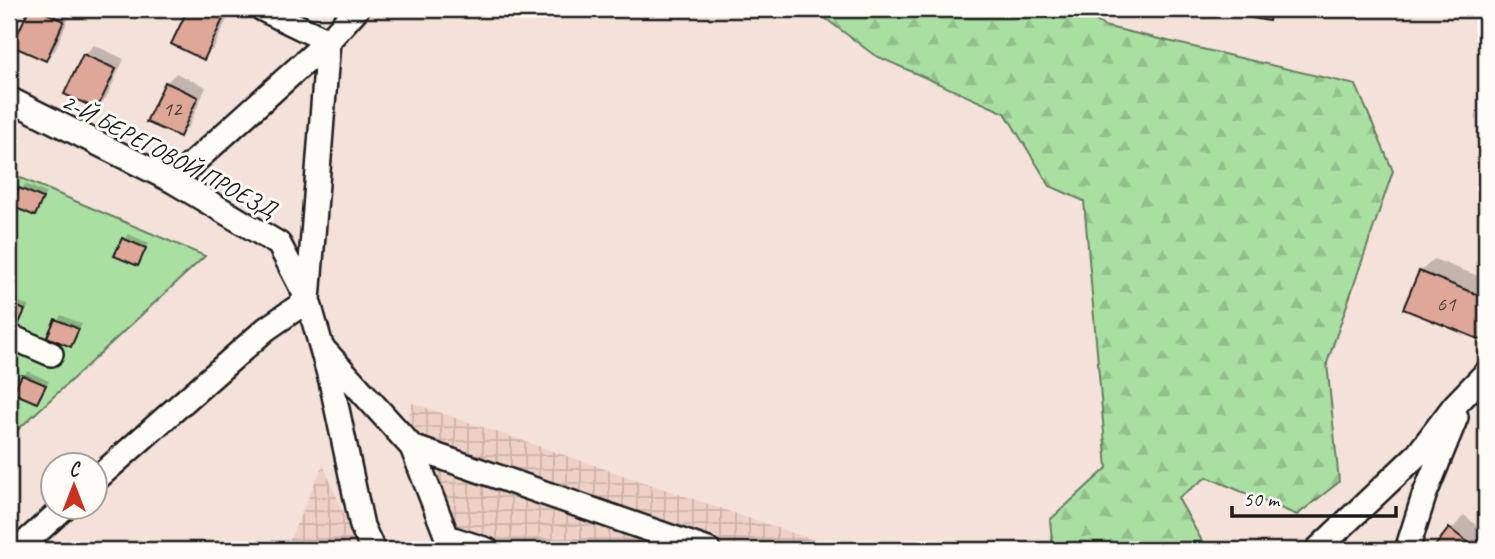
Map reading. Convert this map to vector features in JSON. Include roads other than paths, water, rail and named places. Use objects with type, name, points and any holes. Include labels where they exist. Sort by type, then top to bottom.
[{"type":"street","points":[[262,9],[328,41]]},
{"type":"street","points":[[173,181],[328,41],[357,9]]},
{"type":"street","points":[[108,469],[266,329],[308,300],[328,41]]},
{"type":"street","name":"2-Й БЕРЕГОВОЙ ПРОЕЗД","points":[[9,99],[173,181],[279,244],[308,300],[331,381],[362,526],[373,550]]},
{"type":"street","points":[[9,336],[51,354]]},
{"type":"street","points":[[321,347],[412,447],[449,543],[487,550]]},
{"type":"street","points":[[1317,550],[1418,454],[1486,373]]},
{"type":"street","points":[[1407,550],[1424,496],[1465,395]]},
{"type":"street","points":[[412,447],[708,550]]},
{"type":"street","points":[[17,550],[50,520]]},
{"type":"street","points":[[352,550],[362,526]]}]
